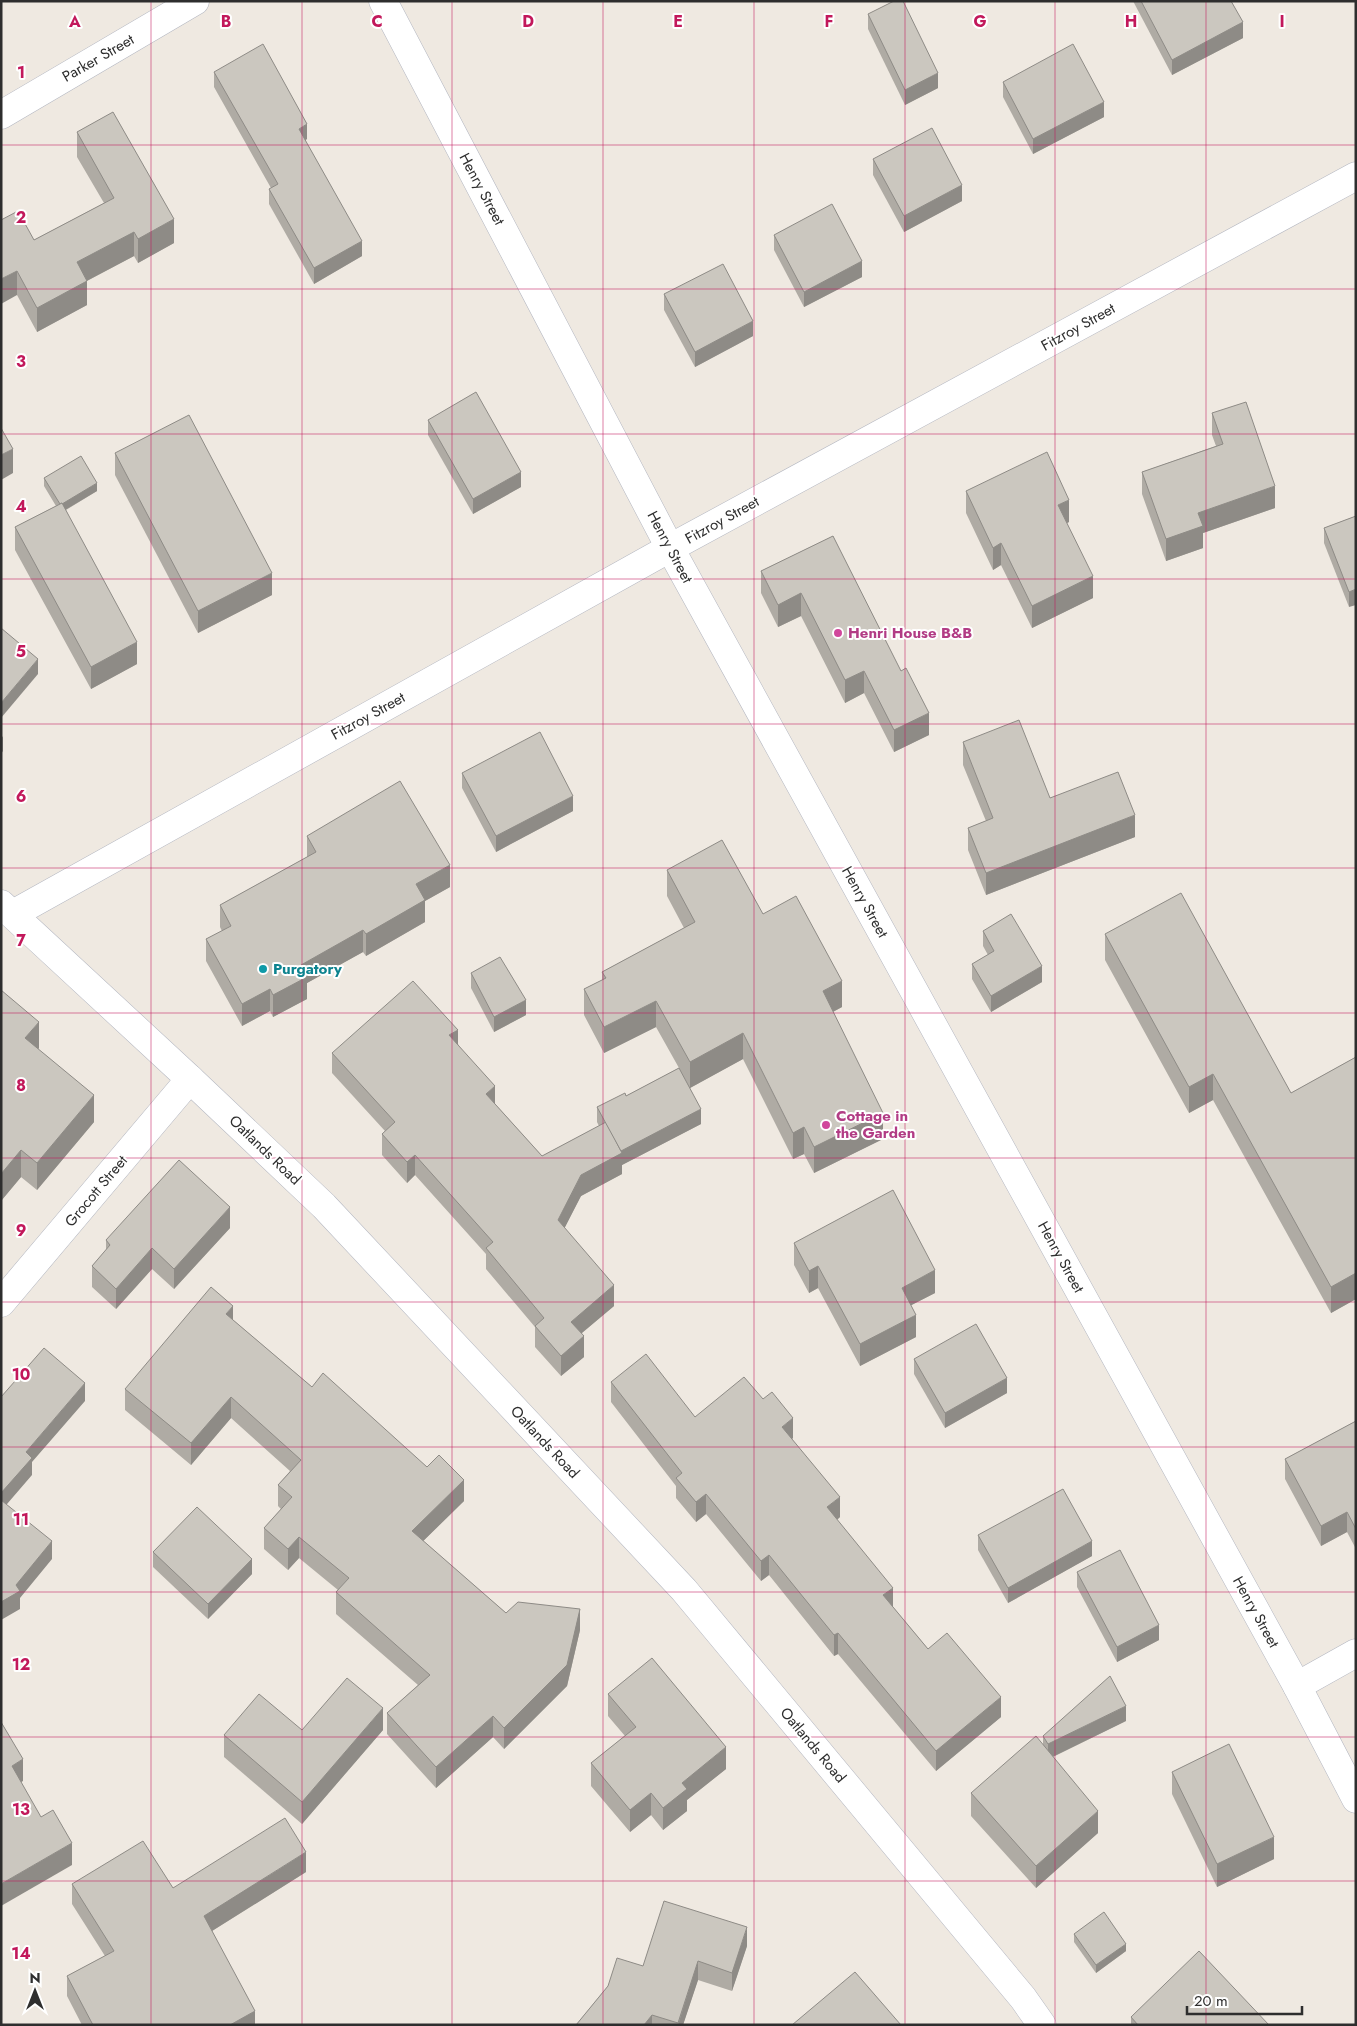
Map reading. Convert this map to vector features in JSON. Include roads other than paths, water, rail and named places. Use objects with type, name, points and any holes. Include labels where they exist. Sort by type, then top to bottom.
[{"type":"street","name":"Parker Street","points":[[1,115],[195,1]]},
{"type":"street","name":"Henry Street","points":[[384,1],[670,548],[1297,1686],[1356,1799]]},
{"type":"street","name":"Fitzroy Street","points":[[7,909],[1356,176]]},
{"type":"street","name":"Oatlands Road","points":[[7,909],[324,1206],[684,1590],[1023,1998],[1042,2025]]},
{"type":"street","name":"Grocott Street","points":[[1,1303],[190,1079]]},
{"type":"street","points":[[1297,1686],[1356,1653]]},
{"type":"place","name":"Henri House B&B","points":[[838,633]]},
{"type":"place","name":"Purgatory","points":[[263,969]]},
{"type":"place","name":"Cottage in the Garden","points":[[826,1125]]}]
